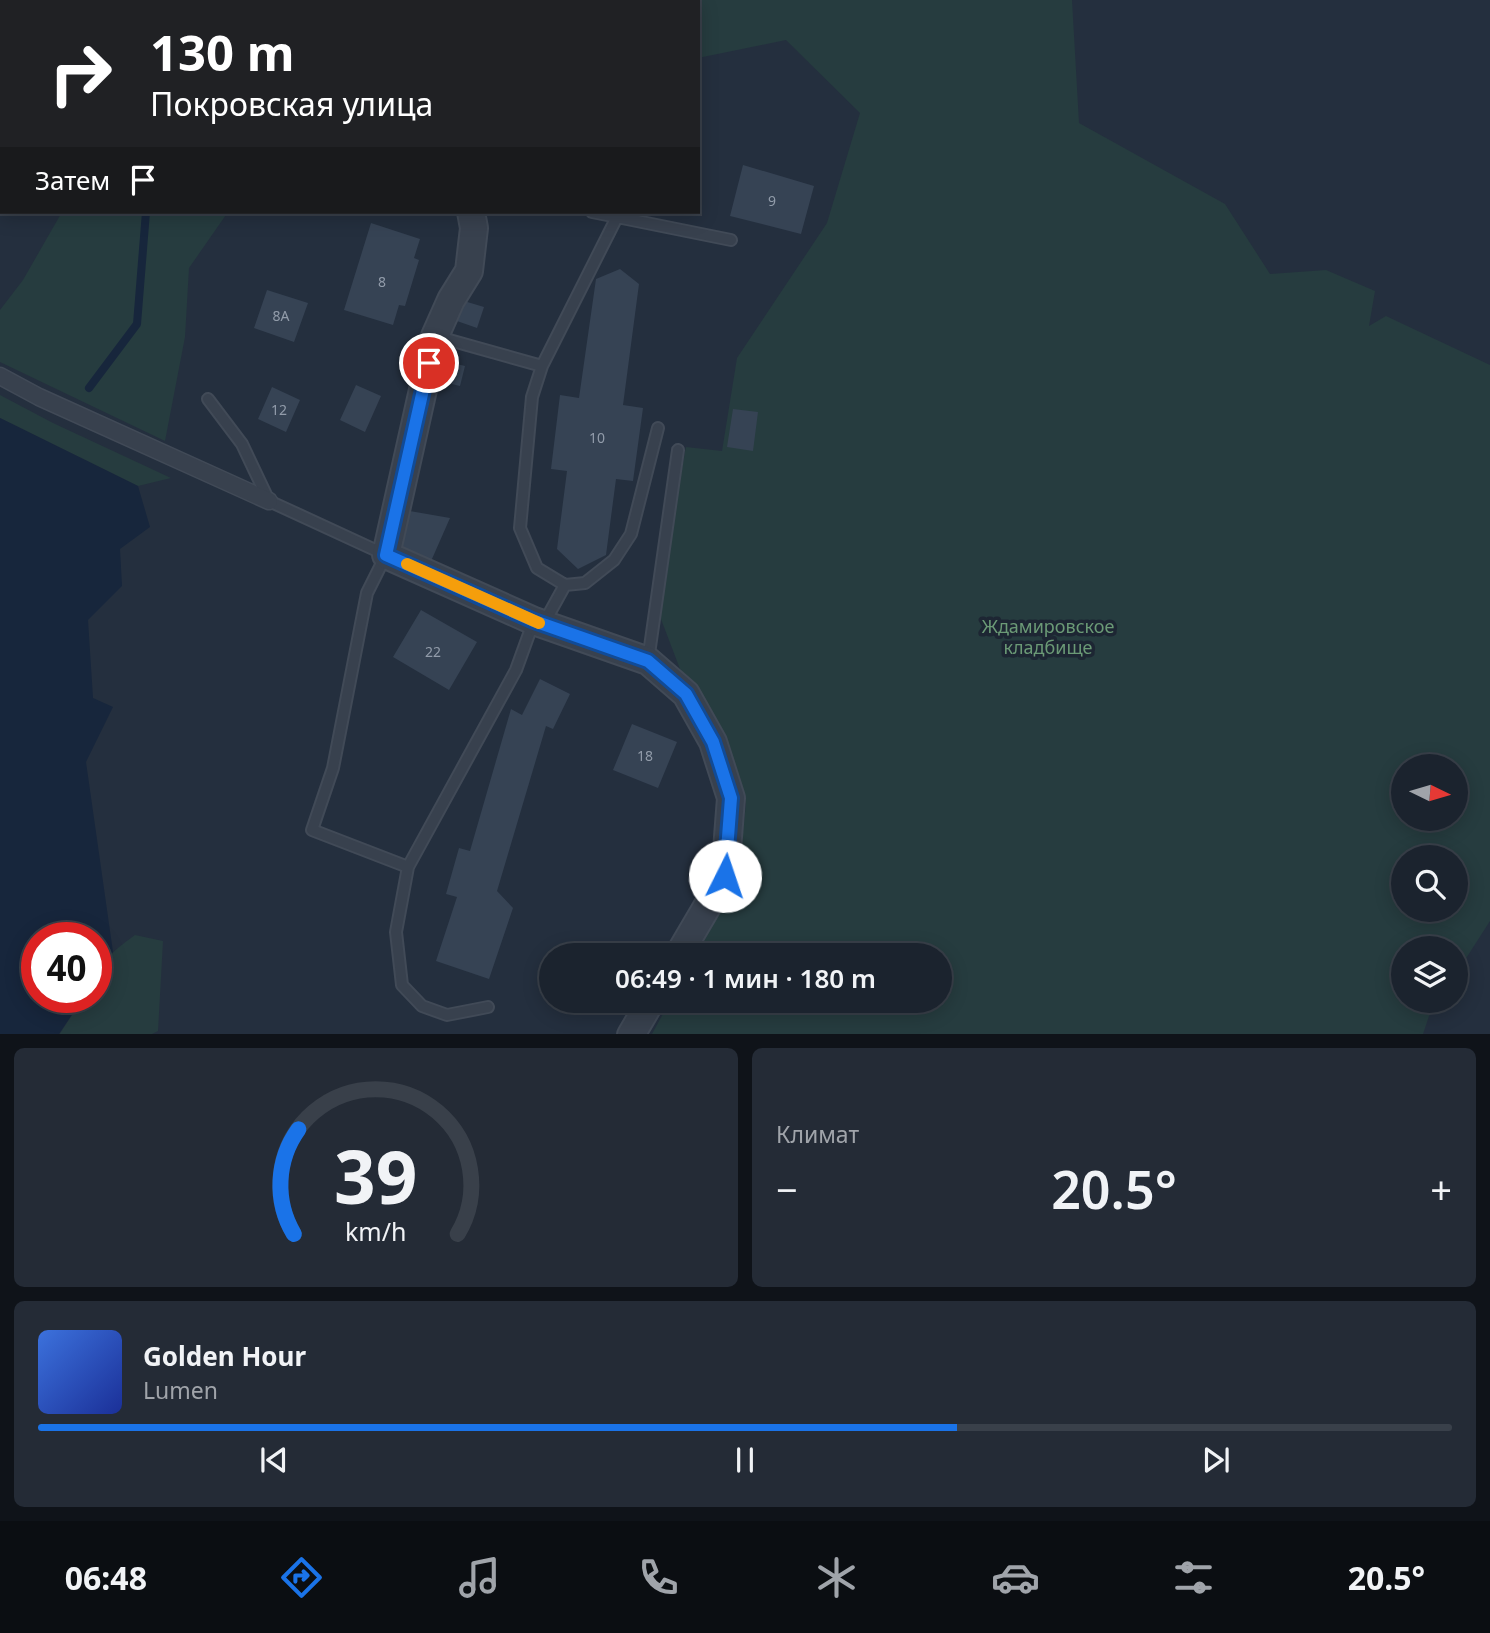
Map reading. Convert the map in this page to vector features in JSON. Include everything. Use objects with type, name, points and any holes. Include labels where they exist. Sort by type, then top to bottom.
[{"type":"street","points":[[471,214],[474,228],[468,271],[435,336],[386,555],[541,623],[648,661],[686,694],[713,742],[731,798],[725,876],[686,943]]},
{"type":"street","points":[[0,376],[39,397],[269,501]]},
{"type":"street","points":[[631,1034],[644,1013]]},
{"type":"lane","points":[[602,214],[731,240]]},
{"type":"lane","points":[[617,217],[542,366],[532,397],[520,528],[537,568],[565,585],[585,583],[614,560],[631,534],[658,428]]},
{"type":"lane","points":[[435,336],[542,366]]},
{"type":"lane","points":[[208,399],[242,444],[269,501],[386,555],[367,593],[333,768],[312,830],[408,867]]},
{"type":"lane","points":[[648,661],[678,450]]},
{"type":"lane","points":[[488,1007],[447,1014],[422,1006],[402,985],[396,932],[408,867],[541,623],[565,585]]},
{"type":"green space","name":"Ждамировское кладбище","points":[[700,0],[1072,0],[1079,123],[1225,204],[1270,274],[1326,270],[1375,291],[1369,326],[1386,316],[1490,365],[1490,921],[1468,955],[1468,936],[1391,936],[1391,1013],[1431,1013],[1423,1034],[652,1034],[663,1013],[952,1013],[952,943],[700,943],[739,868],[746,804],[719,725],[680,669],[656,606],[686,447],[722,451],[737,358],[827,223],[860,113],[786,40],[700,58]]},
{"type":"green space","points":[[61,214],[227,214],[189,268],[185,337],[165,441],[0,362],[0,310],[23,280]]},
{"type":"green space","points":[[0,395],[171,478],[138,486],[0,418]]},
{"type":"green space","points":[[135,935],[163,941],[158,1031],[152,1034],[60,1034],[73,1013],[112,1013],[112,953]]},
{"type":"water","points":[[0,418],[138,486],[150,527],[120,549],[122,586],[88,620],[93,698],[113,707],[86,762],[109,922],[21,922],[21,1013],[73,1013],[59,1034],[0,1034]]},
{"type":"building","points":[[743,165],[814,186],[801,234],[730,216]]},
{"type":"building","points":[[371,223],[420,239],[414,258],[419,260],[405,306],[399,305],[393,325],[344,310]]},
{"type":"building","points":[[620,269],[639,284],[623,405],[643,408],[633,481],[616,479],[606,555],[578,569],[557,549],[567,471],[551,469],[560,395],[579,398],[596,279]]},
{"type":"building","points":[[267,290],[308,303],[294,342],[254,328]]},
{"type":"building","points":[[464,301],[484,307],[477,328],[457,321]]},
{"type":"building","points":[[444,361],[465,366],[460,386],[439,381]]},
{"type":"building","points":[[356,385],[381,396],[365,432],[340,420]]},
{"type":"building","points":[[272,387],[300,400],[286,432],[258,419]]},
{"type":"building","points":[[733,409],[758,412],[753,451],[727,447]]},
{"type":"building","points":[[404,510],[450,518],[428,568],[394,550]]},
{"type":"building","points":[[421,610],[477,642],[449,690],[393,657]]},
{"type":"building","points":[[540,679],[570,694],[553,729],[546,726],[497,891],[513,908],[489,979],[436,961],[457,897],[446,894],[459,848],[470,851],[511,709],[522,715]]},
{"type":"building","points":[[632,724],[677,742],[658,788],[613,770]]},
{"type":"waterway","points":[[89,388],[137,324],[146,214]]},
{"type":"slow traffic","points":[[407,564],[539,623]]},
{"type":"route","points":[[429,363],[386,555],[534,621],[648,661],[686,694],[713,742],[731,798],[725,876]]}]
